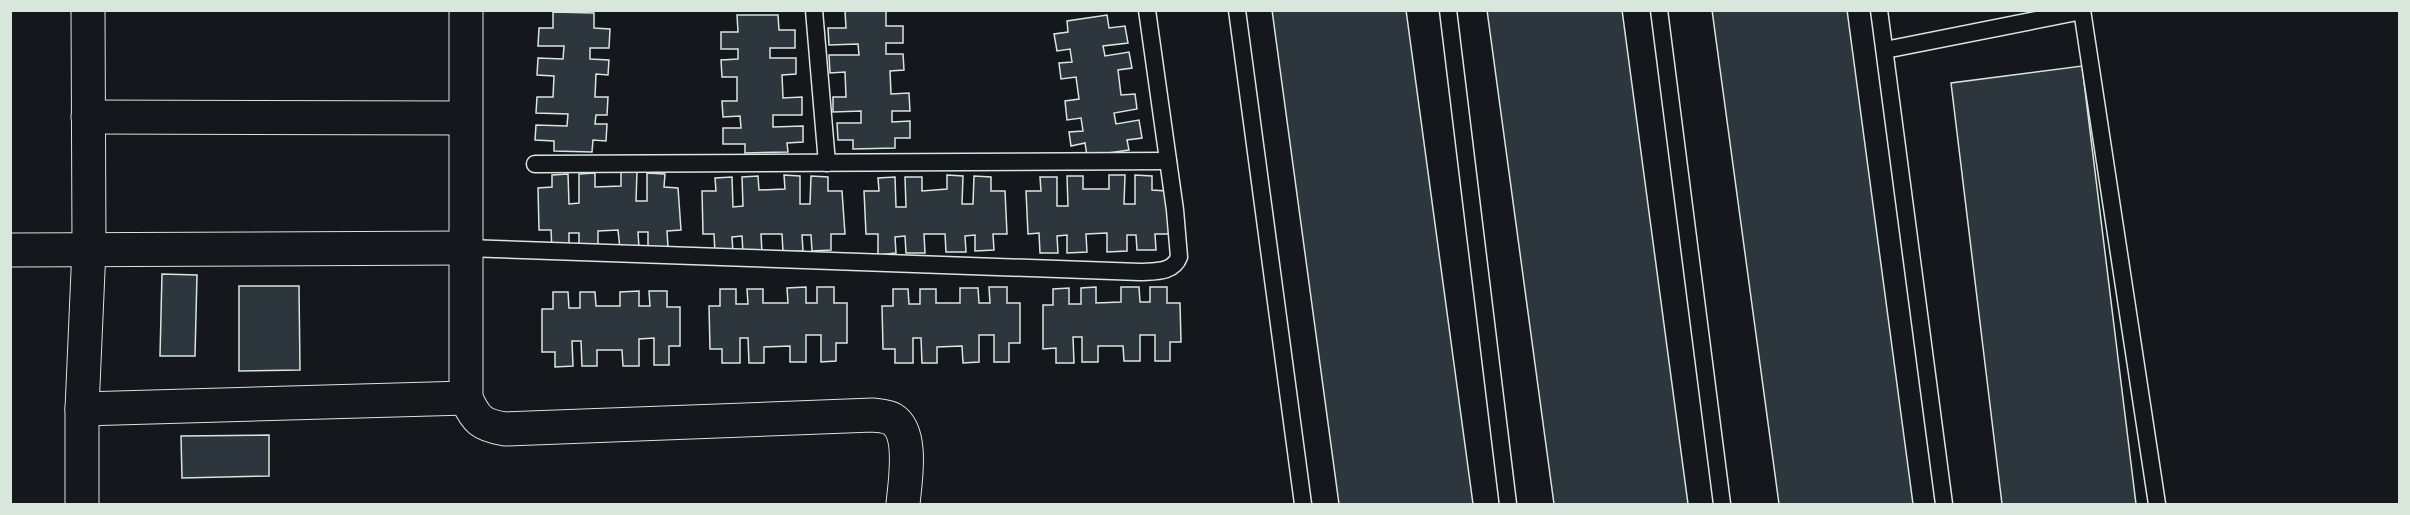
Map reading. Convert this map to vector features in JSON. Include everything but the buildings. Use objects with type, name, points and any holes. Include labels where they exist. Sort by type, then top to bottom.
[{"type":"street","points":[[82,504],[82,409],[89,248],[88,10]]},
{"type":"street","points":[[466,10],[466,398],[474,416],[488,426],[505,429],[873,415],[891,418],[903,431],[906,447],[903,504]]},
{"type":"street","points":[[88,117],[465,118]]},
{"type":"street","points":[[10,250],[466,248]]},
{"type":"street","points":[[82,409],[466,398]]},
{"type":"lane","points":[[814,10],[827,163]]},
{"type":"lane","points":[[466,248],[1116,271],[1170,269],[1179,256],[1147,10]]},
{"type":"lane","points":[[1237,10],[1303,504]]},
{"type":"lane","points":[[1448,10],[1509,504]]},
{"type":"lane","points":[[1659,10],[1722,504]]},
{"type":"lane","points":[[1880,10],[1944,504]]},
{"type":"lane","points":[[1885,50],[2082,11],[2157,504]]},
{"type":"lane","points":[[535,164],[1168,161]]}]
